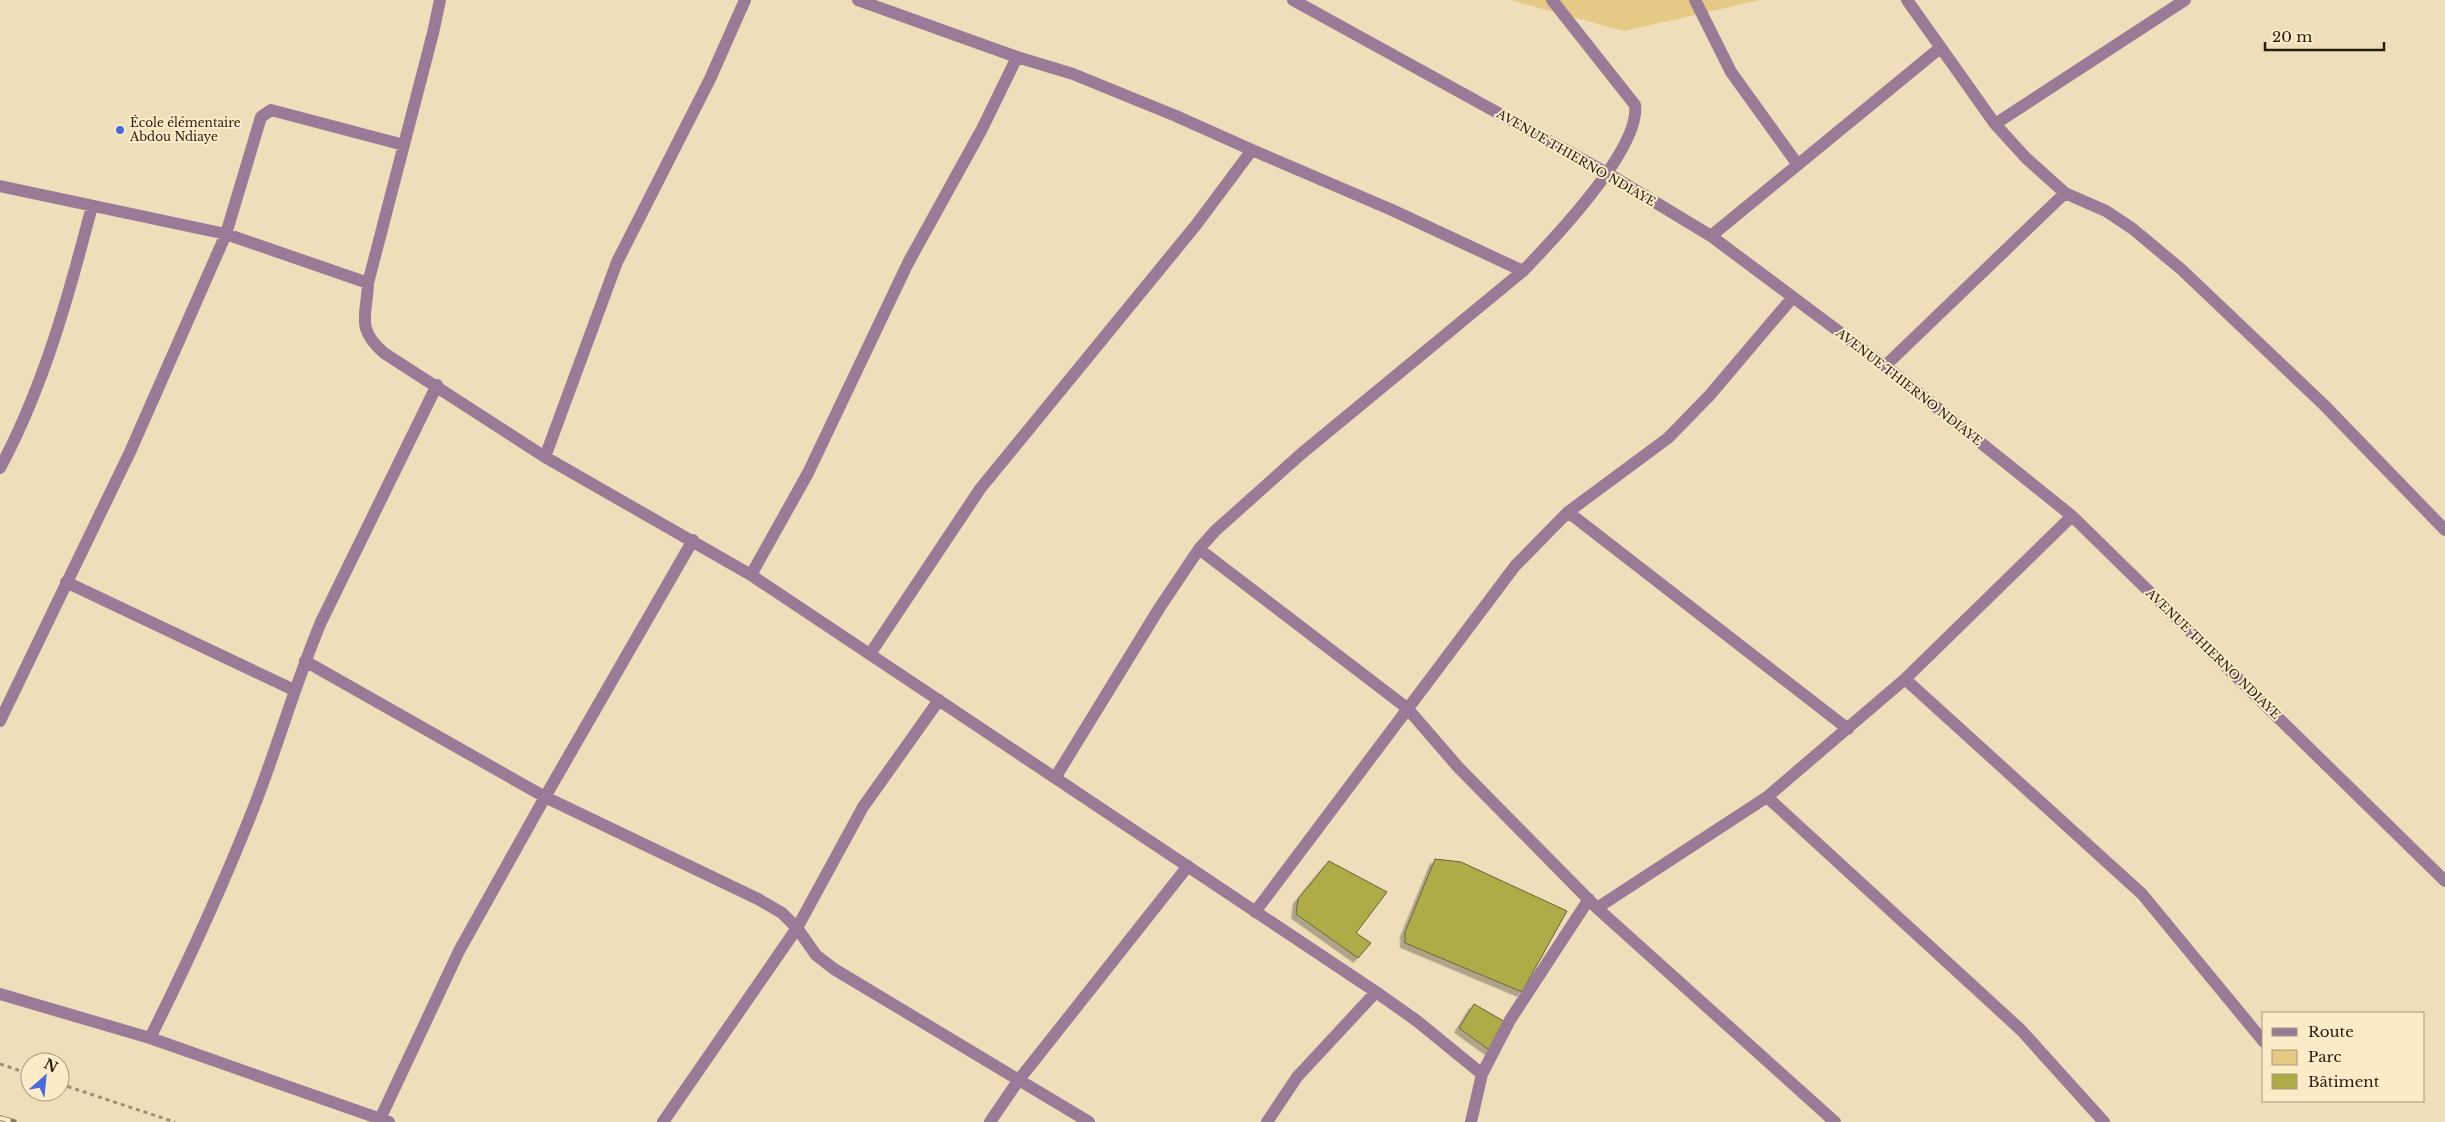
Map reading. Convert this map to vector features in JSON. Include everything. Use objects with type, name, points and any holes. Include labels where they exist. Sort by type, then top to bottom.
[{"type":"street","points":[[440,0],[368,283],[364,314],[365,331],[373,344],[545,457],[625,504],[693,540],[751,575],[1376,992],[1417,1021],[1482,1074]]},
{"type":"street","points":[[545,457],[618,262],[710,79],[745,0]]},
{"type":"street","points":[[858,0],[1017,57],[1073,74],[1119,92],[1374,202],[1523,271]]},
{"type":"street","name":"AVENUE THIERNO NDIAYE","points":[[1293,0],[1607,173],[1712,236],[1885,366],[2072,516],[2445,881]]},
{"type":"street","points":[[1055,778],[1160,607],[1199,549],[1215,531],[1301,454],[1523,271],[1548,245],[1607,173],[1634,126],[1636,116],[1635,105],[1552,0]]},
{"type":"street","points":[[1695,0],[1732,72],[1798,165]]},
{"type":"street","points":[[1907,0],[1995,124],[2026,158],[2065,193],[2106,212],[2133,229],[2182,270],[2324,405],[2445,530]]},
{"type":"street","points":[[1995,124],[2185,0]]},
{"type":"street","points":[[1712,236],[1940,48]]},
{"type":"street","points":[[751,575],[808,473],[908,263],[982,129],[1017,57]]},
{"type":"street","points":[[0,721],[130,452],[226,234],[262,117],[271,110],[404,145]]},
{"type":"street","points":[[870,654],[980,488],[1196,225],[1252,150]]},
{"type":"street","points":[[0,186],[226,234],[368,283]]},
{"type":"street","points":[[1885,366],[2065,193]]},
{"type":"street","points":[[1,462],[52,345],[71,288],[92,206]]},
{"type":"street","points":[[1255,912],[1501,583],[1568,512],[1668,438],[1709,396],[1793,297]]},
{"type":"street","points":[[150,1038],[176,986],[250,816],[294,690],[321,622],[437,385]]},
{"type":"street","points":[[1568,512],[1848,729]]},
{"type":"street","points":[[1471,1122],[1482,1074],[1524,996],[1593,904],[1767,797],[1905,679],[2072,516]]},
{"type":"street","points":[[0,994],[150,1038],[384,1120],[458,951],[693,540]]},
{"type":"street","points":[[1199,549],[1407,708],[1458,767],[1593,904],[1835,1122]]},
{"type":"street","points":[[66,582],[294,690]]},
{"type":"street","points":[[305,661],[545,797],[758,899],[782,913],[797,928],[816,955],[834,969],[1089,1122]]},
{"type":"street","points":[[1905,679],[2142,894],[2262,1040]]},
{"type":"street","points":[[663,1122],[797,928],[863,807],[939,700]]},
{"type":"street","points":[[1767,797],[2021,1030],[2104,1122]]},
{"type":"street","points":[[990,1122],[1018,1080],[1188,866]]},
{"type":"street","points":[[1267,1122],[1297,1077],[1376,992]]},
{"type":"path","points":[[0,1064],[20,1071]]},
{"type":"path","points":[[70,1087],[175,1122]]},
{"type":"green space","points":[[1510,0],[1760,0],[1624,31]]},
{"type":"building","points":[[1435,859],[1461,862],[1567,911],[1522,992],[1405,943],[1405,932]]},
{"type":"building","points":[[1329,861],[1387,892],[1356,933],[1371,943],[1358,958],[1296,914],[1298,899]]},
{"type":"building","points":[[1474,1004],[1507,1023],[1492,1052],[1459,1028]]},
{"type":"railway","points":[[0,1118],[14,1122]]},
{"type":"place","name":"École élémentaire Abdou Ndiaye","points":[[120,130]]}]
